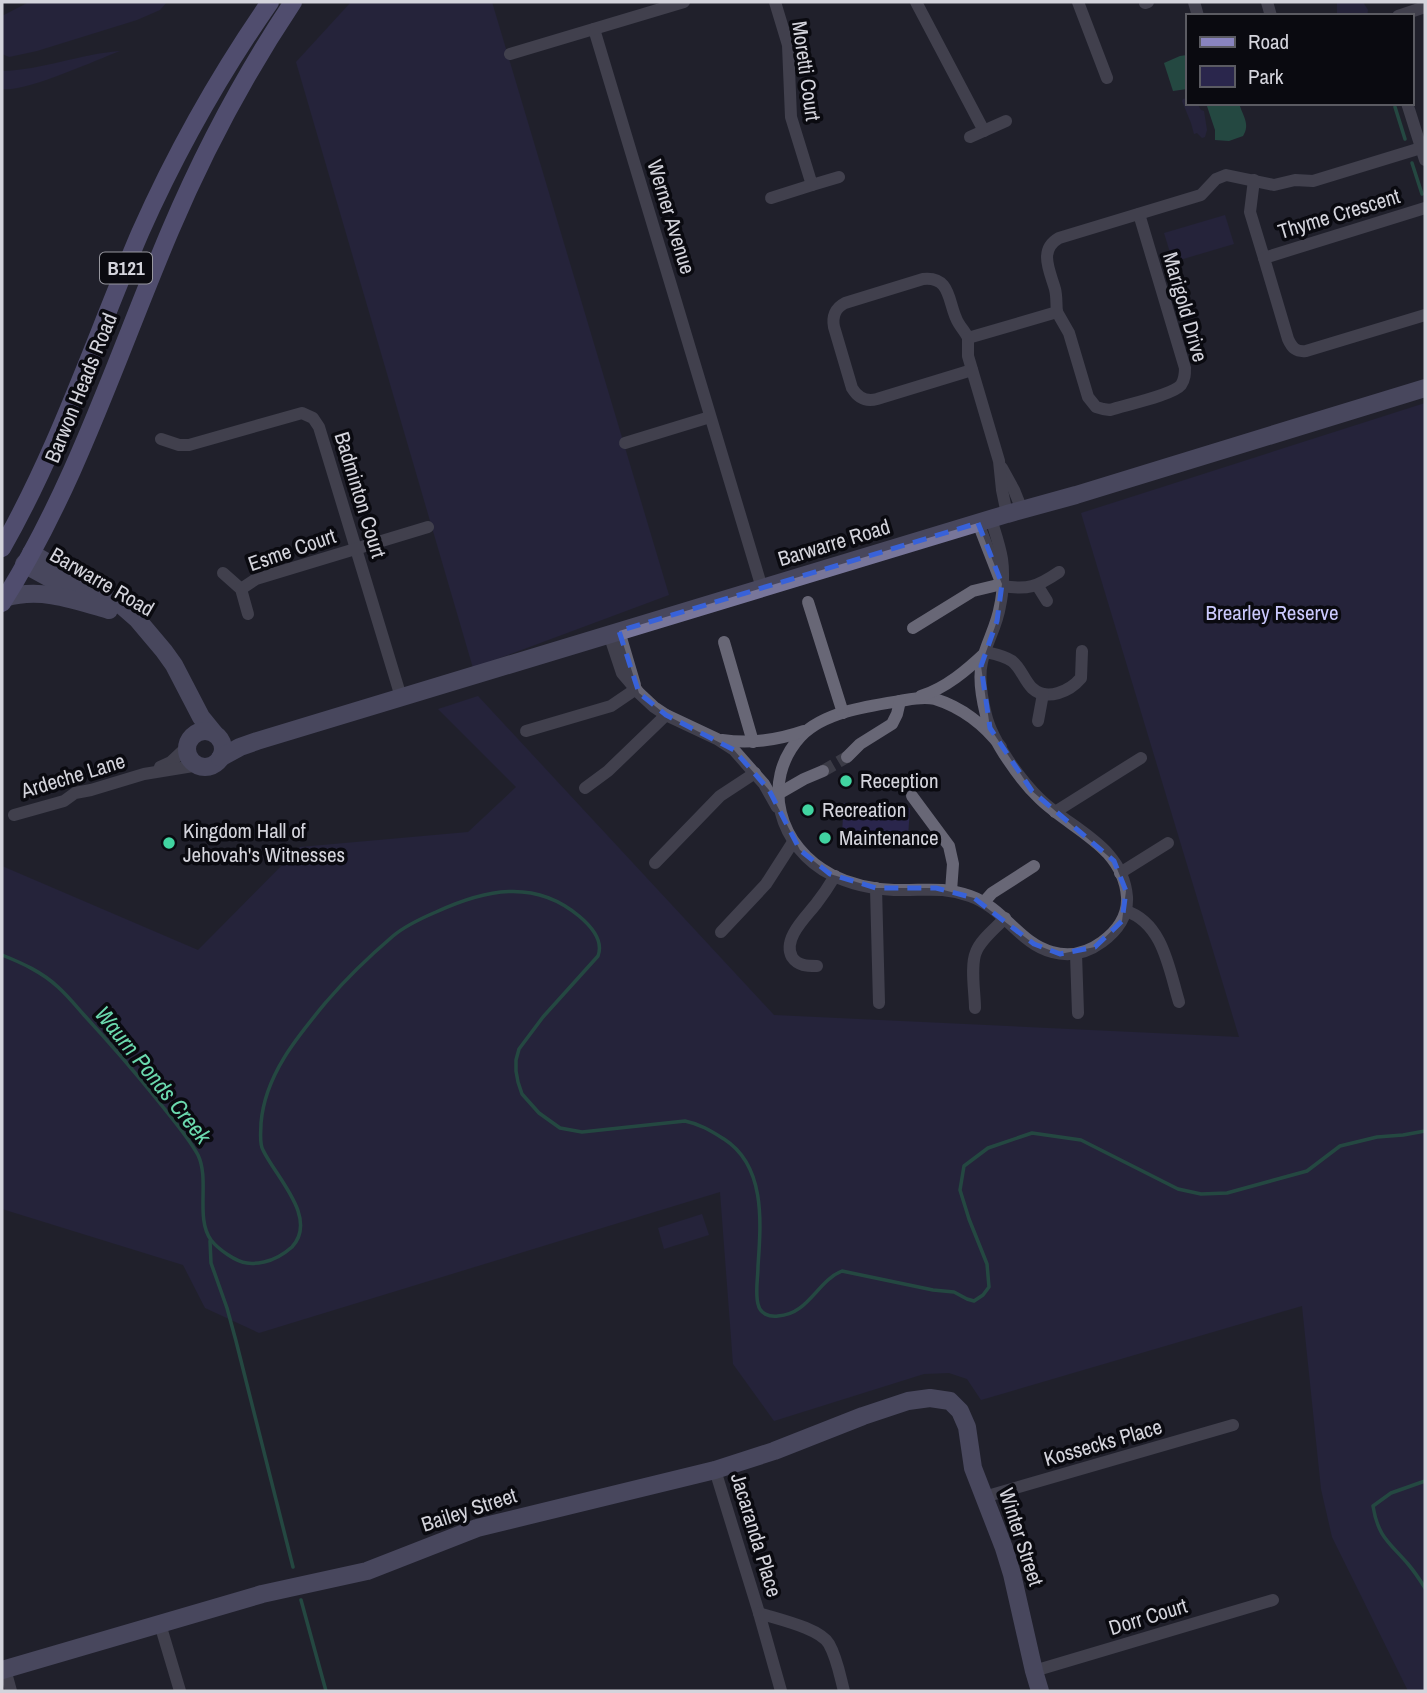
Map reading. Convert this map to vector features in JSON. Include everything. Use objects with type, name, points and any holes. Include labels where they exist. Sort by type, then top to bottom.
[{"type":"main road","name":"Barwon Heads Road","points":[[2,545],[46,462],[141,231],[175,162],[221,77],[270,2]]},
{"type":"main road","name":"Barwon Heads Road","points":[[3,601],[66,484],[192,182],[226,113],[293,2]]},
{"type":"main road","points":[[2,545],[28,558]]},
{"type":"street","points":[[509,54],[594,29],[647,7],[684,2]]},
{"type":"street","name":"Moretti Court","points":[[775,2],[788,45],[790,117],[812,185]]},
{"type":"street","points":[[916,2],[984,131]]},
{"type":"street","points":[[1078,2],[1107,78]]},
{"type":"street","points":[[1404,14],[1425,7]]},
{"type":"street","name":"Werner Avenue","points":[[594,29],[761,588]]},
{"type":"street","points":[[968,338],[1056,312],[1056,294],[1046,257],[1050,245],[1059,238],[1201,195],[1223,175],[1274,185],[1295,180],[1313,181],[1423,154],[1413,108]]},
{"type":"street","points":[[971,137],[1006,121]]},
{"type":"street","points":[[771,198],[839,177]]},
{"type":"street","name":"Thyme Crescent","points":[[1254,180],[1250,212],[1287,337],[1293,348],[1306,351],[1425,315]]},
{"type":"street","name":"Thyme Crescent","points":[[1264,258],[1425,208]]},
{"type":"street","name":"Marigold Drive","points":[[1056,312],[1069,333],[1088,397],[1096,407],[1110,410],[1168,393],[1180,386],[1185,376],[1185,368],[1139,214]]},
{"type":"street","points":[[614,633],[636,689],[666,715],[730,747],[769,790],[793,842],[807,858],[835,876],[876,888],[936,888],[984,902],[1040,948],[1060,954],[1076,954],[1095,947],[1112,934],[1126,911],[1126,891],[1120,873],[1101,846],[1042,802],[1023,781],[989,727],[982,695],[981,666],[999,615],[1002,585],[1000,517],[1014,490],[999,461],[972,370],[967,354],[968,338],[958,322],[946,288],[931,278],[845,303],[838,308],[833,319],[852,388],[864,399],[877,399],[972,370]]},
{"type":"street","name":"Barwarre Road","points":[[220,758],[257,741],[1425,388]]},
{"type":"street","name":"Badminton Court","points":[[160,439],[189,445],[302,413],[313,418],[319,427],[401,697]]},
{"type":"street","points":[[625,443],[710,417]]},
{"type":"street","name":"Esme Court","points":[[241,589],[256,579],[428,527]]},
{"type":"street","name":"Barwarre Road","points":[[28,558],[156,641]]},
{"type":"street","name":"Barwarre Road","points":[[28,558],[121,606],[137,620],[156,641],[179,674],[201,717],[216,735],[236,742],[257,741]]},
{"type":"street","points":[[913,628],[973,591],[1002,585],[1023,588],[1037,585],[1059,572]]},
{"type":"street","points":[[223,573],[241,589],[247,614]]},
{"type":"street","points":[[1037,585],[1047,601]]},
{"type":"street","points":[[3,601],[25,593],[40,594],[71,599],[109,610]]},
{"type":"street","points":[[808,602],[843,713]]},
{"type":"street","points":[[724,642],[754,742]]},
{"type":"street","points":[[986,652],[1011,661],[1032,688],[1050,695],[1060,693],[1079,681],[1083,671],[1082,651]]},
{"type":"street","points":[[847,757],[860,744],[892,724],[905,700],[939,689],[986,652]]},
{"type":"street","name":"Barwarre Road","points":[[179,674],[188,704],[189,742]]},
{"type":"street","points":[[526,731],[611,706],[636,689]]},
{"type":"street","points":[[1038,721],[1043,694]]},
{"type":"street","points":[[709,735],[727,740],[754,742],[782,737],[843,713],[872,705],[928,698],[950,705],[984,727],[1001,747]]},
{"type":"street","points":[[585,788],[611,769],[666,715]]},
{"type":"street","points":[[781,817],[778,794],[780,773],[798,740],[813,727]]},
{"type":"street","points":[[204,731],[216,735],[222,747],[220,758],[209,766],[199,765],[190,758],[189,742],[195,734],[204,731]]},
{"type":"street","name":"Ardeche Lane","points":[[14,815],[64,801],[75,793],[144,774],[171,762],[189,742]]},
{"type":"street","points":[[1055,812],[1141,758]]},
{"type":"street","name":"Ardeche Lane","points":[[144,774],[199,765]]},
{"type":"street","points":[[778,794],[823,771]]},
{"type":"street","points":[[655,863],[719,796],[755,772]]},
{"type":"street","points":[[912,796],[950,850],[953,868],[951,891]]},
{"type":"street","points":[[721,932],[766,884],[793,842]]},
{"type":"street","points":[[1120,873],[1168,843]]},
{"type":"street","points":[[984,902],[992,893],[1034,866]]},
{"type":"street","points":[[817,966],[796,961],[790,951],[790,944],[794,933],[835,876]]},
{"type":"street","points":[[876,888],[879,1003]]},
{"type":"street","points":[[1126,911],[1145,921],[1158,939],[1179,1002]]},
{"type":"street","points":[[975,1008],[976,953],[1005,918]]},
{"type":"street","points":[[1076,954],[1078,1013]]},
{"type":"street","name":"Bailey Street","points":[[3,1669],[262,1594],[367,1571],[477,1528],[715,1470],[775,1451],[908,1401],[930,1398],[950,1401]]},
{"type":"street","name":"Winter Street","points":[[950,1401],[960,1411],[967,1427],[973,1468],[1012,1574],[1040,1691]]},
{"type":"street","name":"Kossecks Place","points":[[984,1497],[1233,1425]]},
{"type":"street","name":"Jacaranda Place","points":[[715,1470],[781,1691]]},
{"type":"street","name":"Dorr Court","points":[[1034,1671],[1273,1600]]},
{"type":"street","name":"Jacaranda Place","points":[[759,1612],[824,1636],[833,1653],[844,1691]]},
{"type":"street","points":[[160,1624],[180,1691]]},
{"type":"street","points":[[3,1669],[11,1691]]},
{"type":"highlighted area","points":[[978,523],[1002,584],[997,621],[981,666],[990,728],[1032,791],[1114,861],[1126,891],[1122,921],[1095,947],[1060,954],[1034,944],[974,898],[936,888],[876,888],[830,874],[800,850],[769,790],[734,750],[666,715],[639,693],[619,631]]},
{"type":"green space","points":[[29,2],[167,2],[160,10],[137,20],[37,51],[9,57],[2,54],[2,16]]},
{"type":"green space","points":[[351,2],[492,2],[669,595],[473,668],[296,62]]},
{"type":"green space","points":[[1337,2],[1363,2],[1368,10],[1367,14],[1337,14]]},
{"type":"green space","points":[[120,51],[43,81],[2,89],[2,71]]},
{"type":"green space","points":[[1186,98],[1186,105],[1198,105],[1204,111],[1207,130],[1205,137],[1194,134],[1183,99]]},
{"type":"green space","points":[[1225,215],[1234,244],[1173,262],[1164,233]]},
{"type":"green space","name":"Brearley Reserve","points":[[1425,403],[1425,1691],[1408,1691],[1332,1537],[1321,1489],[1302,1306],[981,1400],[967,1379],[949,1373],[924,1374],[774,1421],[733,1364],[720,1192],[259,1333],[205,1308],[183,1265],[2,1209],[2,866],[198,950],[300,847],[468,832],[516,787],[438,709],[478,696],[774,1015],[1239,1037],[1081,513]]},
{"type":"green space","points":[[844,803],[910,808],[908,837],[842,832]]},
{"type":"green space","points":[[702,1214],[709,1235],[664,1249],[658,1228]]},
{"type":"shaded area","points":[[1186,55],[1186,89],[1173,91],[1164,63]]},
{"type":"shaded area","points":[[1207,105],[1240,105],[1246,123],[1243,136],[1229,141],[1215,140],[1215,130]]},
{"type":"waterway","points":[[1395,107],[1405,139]]},
{"type":"waterway","points":[[1412,163],[1422,194]]},
{"type":"waterway","name":"Waurn Ponds Creek","points":[[2,955],[39,972],[62,990],[174,1121],[194,1148],[201,1165],[206,1231],[223,1251],[233,1258],[249,1263],[264,1262],[279,1256],[292,1247],[299,1236],[301,1223],[298,1210],[263,1150],[260,1137],[264,1105],[284,1058],[342,985],[398,932],[454,904],[490,894],[527,892],[562,904],[588,924],[599,944],[598,956],[543,1017],[519,1049],[516,1071],[522,1094],[539,1113],[560,1128],[582,1132],[685,1121],[710,1131],[738,1150],[754,1180],[758,1196],[760,1232],[757,1299],[761,1310],[768,1315],[778,1316],[798,1310],[826,1282],[842,1271],[954,1292],[974,1301],[983,1295],[989,1287],[987,1264],[960,1190],[964,1166],[988,1148],[1032,1133],[1081,1140],[1178,1189],[1201,1194],[1227,1193],[1307,1171],[1340,1146],[1377,1137],[1425,1131]]},
{"type":"waterway","points":[[210,1241],[211,1263],[236,1341],[293,1567]]},
{"type":"waterway","name":"Waurn Ponds Creek","points":[[1425,1481],[1391,1493],[1373,1506],[1381,1532],[1425,1588]]},
{"type":"waterway","points":[[301,1600],[326,1691]]},
{"type":"tunnel","points":[[823,771],[847,757]]},
{"type":"place","name":"Reception","points":[[846,781]]},
{"type":"place","name":"Recreation","points":[[808,810]]},
{"type":"place","name":"Maintenance","points":[[825,838]]},
{"type":"place","name":"Kingdom Hall of Jehovah's Witnesses","points":[[169,843]]}]
